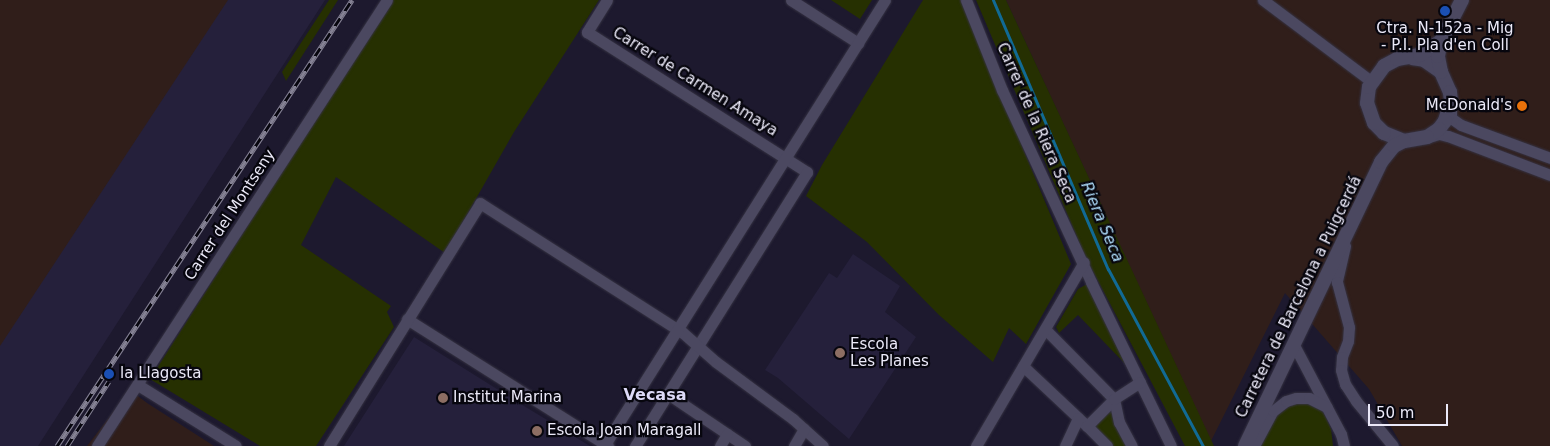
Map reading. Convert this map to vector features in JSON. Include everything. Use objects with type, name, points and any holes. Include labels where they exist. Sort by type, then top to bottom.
[{"type":"main road","points":[[1441,72],[1424,60],[1412,58],[1398,59],[1384,66],[1371,81],[1367,103],[1371,118],[1379,129],[1397,140],[1404,141],[1427,137],[1445,121],[1451,102],[1450,92],[1441,72],[1438,56],[1441,41],[1462,0]]},
{"type":"main road","points":[[1412,58],[1428,51],[1441,41]]},
{"type":"main road","name":"Carretera de Barcelona a Puigcerdá","points":[[1379,129],[1381,162]]},
{"type":"main road","name":"Carretera de Barcelona a Puigcerdá","points":[[1245,446],[1381,162],[1394,146],[1404,141]]},
{"type":"street","name":"Carrer del Montseny","points":[[97,446],[387,0]]},
{"type":"street","name":"Carrer de Carmen Amaya","points":[[608,0],[587,32],[807,172],[698,345]]},
{"type":"street","points":[[791,0],[858,43]]},
{"type":"street","points":[[407,319],[606,445],[885,0]]},
{"type":"street","name":"Carrer de la Riera Seca","points":[[966,0],[1002,90],[1171,446]]},
{"type":"street","points":[[1263,0],[1371,81]]},
{"type":"street","points":[[1451,102],[1451,118],[1456,122],[1550,158]]},
{"type":"street","points":[[1427,137],[1439,134],[1448,136],[1550,175]]},
{"type":"street","points":[[329,446],[480,204],[678,329],[716,362],[804,429],[823,446]]},
{"type":"street","points":[[1349,231],[1337,282],[1349,327],[1348,341],[1342,357],[1341,370],[1345,384],[1356,401],[1393,446]]},
{"type":"street","points":[[976,446],[1084,262]]},
{"type":"street","points":[[1045,329],[1114,400],[1119,422],[1132,446]]},
{"type":"street","points":[[636,446],[698,345]]},
{"type":"street","points":[[1294,345],[1328,407],[1341,434],[1344,446]]},
{"type":"street","points":[[1024,366],[1107,446]]},
{"type":"street","points":[[1064,446],[1082,422],[1140,382]]},
{"type":"street","points":[[138,385],[236,446]]},
{"type":"street","points":[[668,394],[745,446]]},
{"type":"street","points":[[1254,446],[1273,411],[1286,401],[1296,398],[1309,398],[1328,407]]},
{"type":"street","points":[[794,446],[804,429]]},
{"type":"street","points":[[720,446],[727,434]]},
{"type":"shaded area","points":[[0,0],[325,0],[38,446],[0,446]]},
{"type":"shaded area","points":[[0,0],[228,0],[0,346]]},
{"type":"shaded area","points":[[1006,0],[1550,0],[1550,446],[1402,446],[1369,389],[1285,293],[1211,441]]},
{"type":"shaded area","name":"Escola Les Planes","points":[[853,254],[900,286],[885,312],[916,337],[849,439],[778,378],[765,370],[829,273],[837,278]]},
{"type":"shaded area","name":"Institut Marina","points":[[414,337],[524,406],[590,446],[344,446]]},
{"type":"shaded area","points":[[130,390],[147,403],[214,446],[87,446]]},
{"type":"green space","points":[[329,0],[338,0],[286,81],[282,72]]},
{"type":"green space","points":[[392,0],[599,0],[514,132],[445,253],[336,177],[301,245],[391,306],[387,312],[394,327],[316,446],[260,446],[150,379]]},
{"type":"green space","points":[[831,0],[872,0],[860,19]]},
{"type":"green space","points":[[923,0],[961,0],[1071,264],[1026,344],[1009,328],[993,362],[939,315],[867,242],[806,196],[822,165]]},
{"type":"green space","points":[[976,0],[1006,0],[1214,446],[1185,446],[1086,258]]},
{"type":"green space","points":[[1091,282],[1130,369],[1078,315],[1059,333],[1056,327],[1078,289]]},
{"type":"green space","points":[[1114,399],[1132,446],[1107,446],[1087,426]]},
{"type":"green space","points":[[1301,402],[1316,405],[1324,413],[1331,429],[1333,446],[1261,446],[1274,418],[1285,406]]},
{"type":"waterway","name":"Riera Seca","points":[[993,0],[1108,269],[1203,446]]},
{"type":"railway","points":[[57,446],[352,0]]},
{"type":"railway","points":[[67,446],[109,381]]},
{"type":"place","name":"Ctra. N-152a - Mig - P.I. Pla d'en Coll","points":[[1445,11]]},
{"type":"place","name":"McDonald's","points":[[1522,106]]},
{"type":"place","name":"Escola Les Planes","points":[[840,353]]},
{"type":"place","name":"la Llagosta","points":[[109,374]]},
{"type":"place","name":"Institut Marina","points":[[443,398]]},
{"type":"place","name":"Escola Joan Maragall","points":[[537,431]]},
{"type":"district","name":"Vecasa","points":[[655,395]]}]
